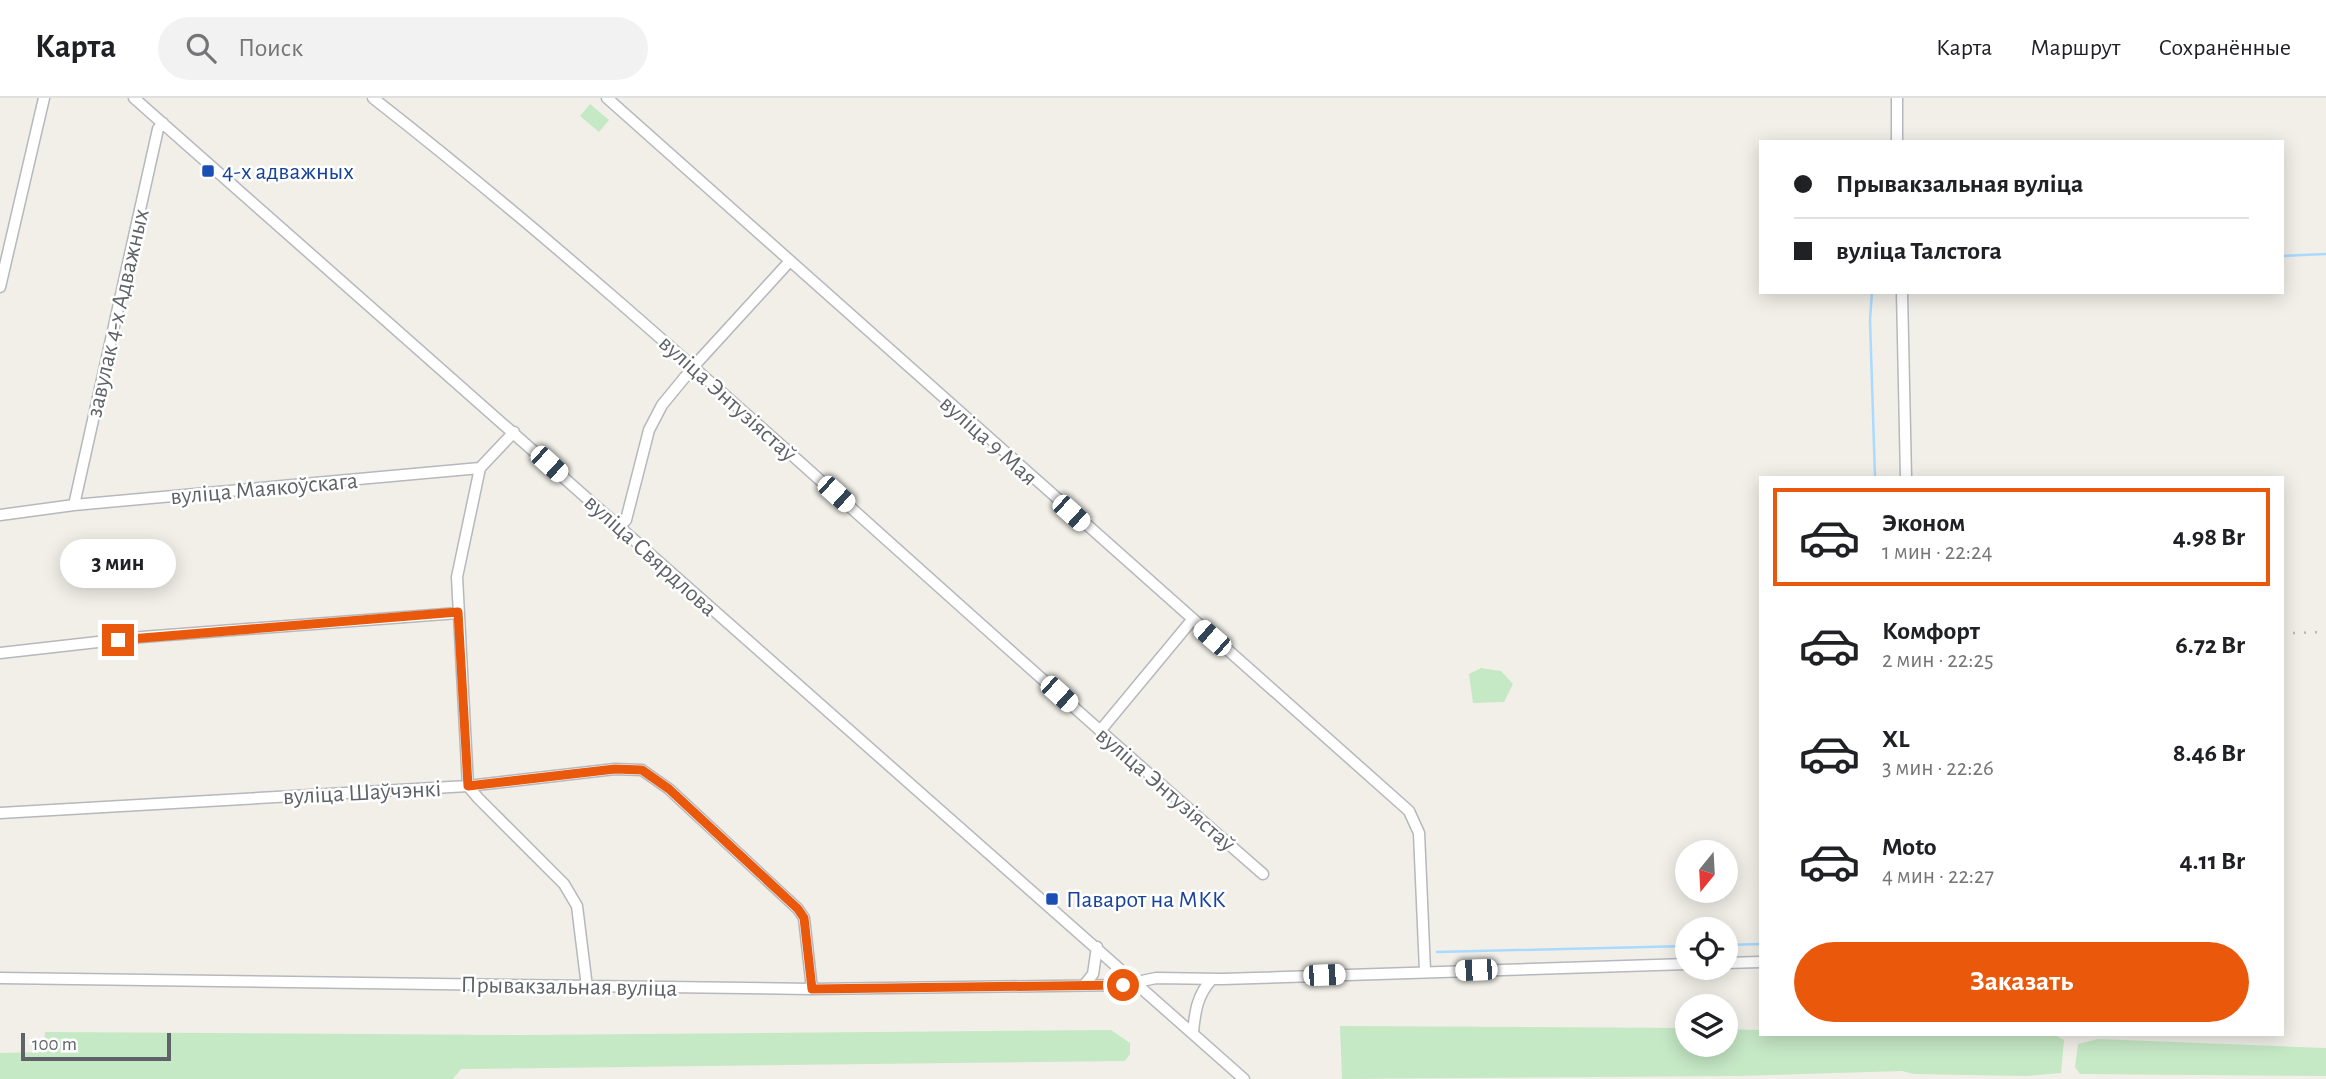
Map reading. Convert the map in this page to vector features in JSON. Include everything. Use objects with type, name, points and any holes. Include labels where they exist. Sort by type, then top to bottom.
[{"type":"street","points":[[0,288],[44,98]]},
{"type":"street","name":"вуліца Свярдлова","points":[[134,98],[1244,1079]]},
{"type":"street","name":"вуліца Энтузіястаў","points":[[373,98],[466,171],[694,366],[1262,874]]},
{"type":"street","name":"вуліца 9 Мая","points":[[607,98],[1409,811],[1419,833],[1425,971]]},
{"type":"street","points":[[1897,140],[1898,98]]},
{"type":"street","name":"завулак 4-х Адважных","points":[[75,505],[158,130],[163,123]]},
{"type":"street","points":[[620,527],[626,520],[649,430],[663,405],[694,366],[789,262]]},
{"type":"street","points":[[1902,294],[1906,476]]},
{"type":"street","points":[[514,432],[480,468],[457,577],[468,786],[564,884],[577,905],[587,987]]},
{"type":"street","name":"вуліца Маякоўскага","points":[[0,515],[75,505],[480,468]]},
{"type":"street","points":[[0,653],[142,637],[458,612]]},
{"type":"street","points":[[1100,731],[1192,620]]},
{"type":"street","name":"вуліца Шаўчэнкі","points":[[0,813],[468,786],[615,769],[642,770],[669,789],[798,909],[804,918],[812,989]]},
{"type":"street","points":[[1085,984],[1093,974],[1097,947]]},
{"type":"street","points":[[1738,963],[1759,962]]},
{"type":"street","points":[[1137,983],[1156,978],[1212,979],[1675,964]]},
{"type":"street","name":"Прывакзальная вуліца","points":[[0,978],[812,989],[1137,983]]},
{"type":"street","points":[[1193,1032],[1197,1002],[1212,979]]},
{"type":"green space","points":[[590,104],[609,120],[599,132],[580,116]]},
{"type":"green space","points":[[1481,668],[1501,671],[1513,684],[1504,702],[1473,703],[1469,674]]},
{"type":"green space","points":[[1340,1026],[1675,1028],[1675,1057],[1738,1057],[1738,1029],[1759,1030],[1759,1036],[2057,1036],[2064,1040],[2061,1073],[2027,1076],[1914,1074],[1902,1071],[1737,1076],[1342,1079]]},
{"type":"green space","points":[[1111,1030],[1130,1043],[1130,1054],[1125,1061],[461,1069],[453,1079],[0,1079],[0,1053],[44,1052],[45,1032],[522,1035]]},
{"type":"green space","points":[[2098,1039],[2326,1048],[2326,1076],[2080,1074],[2075,1067],[2078,1044]]},
{"type":"waterway","points":[[2284,256],[2326,254]]},
{"type":"waterway","points":[[1872,294],[1870,320],[1875,476]]},
{"type":"waterway","points":[[1738,945],[1759,944]]},
{"type":"waterway","points":[[1437,952],[1675,946]]},
{"type":"railway","points":[[2293,633],[2326,632]]},
{"type":"place","name":"4-х адважных","points":[[208,171]]},
{"type":"place","name":"Паварот на МКК","points":[[1052,899]]},
{"type":"route","points":[[118,640],[458,612],[468,786],[615,769],[642,770],[669,789],[798,909],[804,918],[812,989],[1123,985]]}]
